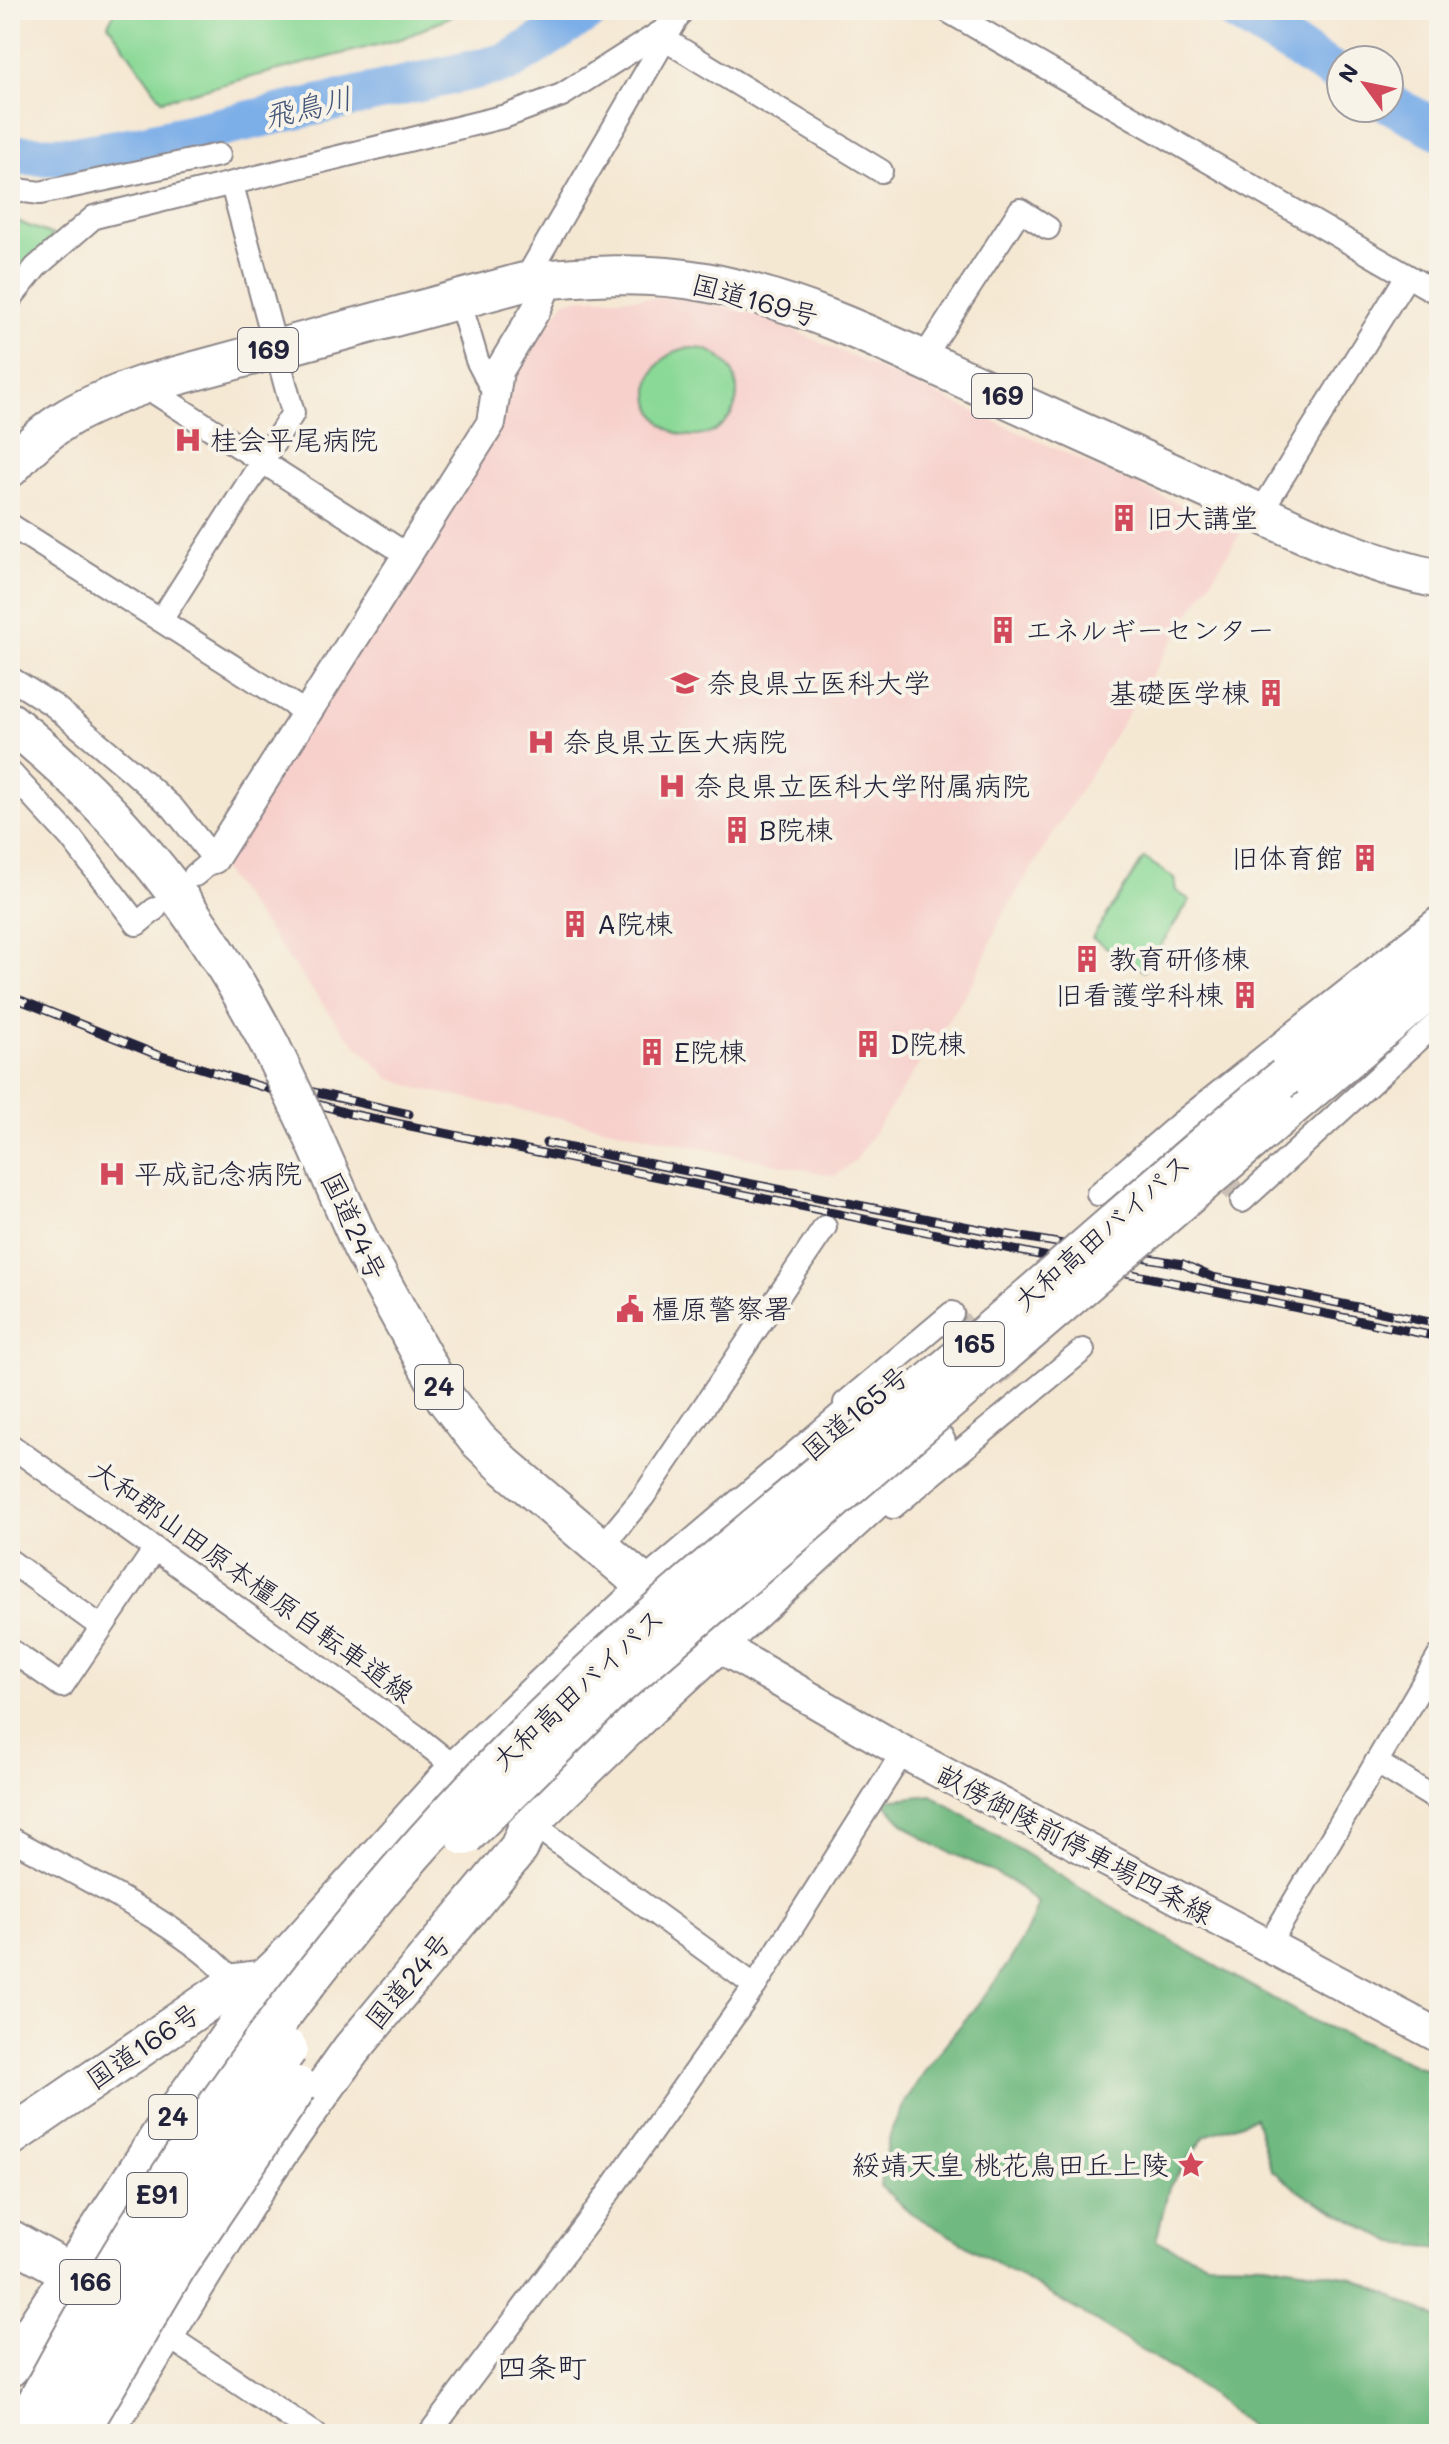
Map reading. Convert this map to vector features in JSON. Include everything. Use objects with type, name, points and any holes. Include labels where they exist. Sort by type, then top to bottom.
[{"type":"highway","name":"国道169号","points":[[10,468],[61,419],[87,405],[143,385],[275,348],[536,281],[615,276],[702,281],[779,301],[922,360],[1350,555],[1439,579]]},
{"type":"highway","name":"国道24号","points":[[10,722],[81,782],[175,888],[233,973],[309,1127],[362,1247],[446,1399],[477,1439],[678,1617],[530,1822],[519,1848],[351,2050],[268,2167],[103,2434]]},
{"type":"highway","name":"国道165号","points":[[678,1617],[936,1443],[1167,1245],[1292,1095],[1439,944]]},
{"type":"highway","name":"国道165号","points":[[678,1617],[711,1535],[1186,1134],[1292,1095],[1439,982]]},
{"type":"highway","name":"大和高田バイパス","points":[[20,2434],[94,2299],[175,2165],[316,1970],[493,1768],[578,1682],[678,1617],[1292,1095]]},
{"type":"highway","name":"大和高田バイパス","points":[[50,2434],[117,2313],[198,2181],[336,1986],[450,1851],[613,1690],[678,1617]]},
{"type":"highway","name":"24","points":[[10,2367],[49,2302],[75,2272],[167,2125],[279,1966],[457,1769],[678,1617]]},
{"type":"highway","points":[[78,2434],[177,2266],[298,2086],[398,1954],[506,1838],[530,1822],[457,1769]]},
{"type":"highway","name":"国道166号","points":[[10,2137],[235,1983],[265,1979],[279,1966]]},
{"type":"highway","name":"166","points":[[10,2239],[75,2272],[165,2334]]},
{"type":"highway","points":[[10,2397],[75,2272]]},
{"type":"main road","name":"畝傍御陵前停車場四条線","points":[[678,1617],[903,1752],[1439,2036]]},
{"type":"street","points":[[946,10],[1439,294]]},
{"type":"street","points":[[673,25],[881,171]]},
{"type":"street","points":[[10,299],[36,267],[94,217],[506,116],[562,95],[673,25]]},
{"type":"street","points":[[10,678],[53,705],[173,808],[205,867],[308,714],[491,423],[499,371],[537,308],[536,281],[673,25]]},
{"type":"street","points":[[10,189],[40,193],[219,155]]},
{"type":"street","points":[[89,184],[103,196],[189,177],[197,193]]},
{"type":"street","points":[[161,620],[293,413],[232,185]]},
{"type":"street","points":[[922,360],[1020,210],[1048,228]]},
{"type":"street","points":[[1260,513],[1407,276]]},
{"type":"street","points":[[459,299],[477,360],[495,395]]},
{"type":"street","points":[[143,385],[409,556]]},
{"type":"street","points":[[10,525],[308,714]]},
{"type":"street","points":[[10,772],[71,838],[137,924],[155,909]]},
{"type":"street","points":[[1098,1194],[1178,1125],[1439,917]]},
{"type":"street","points":[[1242,1201],[1439,1021]]},
{"type":"street","points":[[601,1548],[643,1497],[825,1227]]},
{"type":"street","points":[[711,1535],[749,1482],[952,1313]]},
{"type":"street","points":[[678,1617],[772,1609],[1025,1395],[1083,1350]]},
{"type":"street","name":"大和郡山田原本橿原自転車道線","points":[[10,1445],[416,1736],[457,1769]]},
{"type":"street","points":[[10,1650],[62,1686],[155,1549]]},
{"type":"street","points":[[10,1561],[100,1626]]},
{"type":"street","points":[[1268,1946],[1439,1656]]},
{"type":"street","points":[[429,2434],[590,2219],[755,1986],[903,1752]]},
{"type":"street","points":[[1376,1762],[1439,1801]]},
{"type":"street","points":[[530,1822],[755,1986]]},
{"type":"street","points":[[10,1838],[136,1909],[213,1958],[235,1983]]},
{"type":"street","points":[[165,2334],[315,2434]]},
{"type":"shaded area","name":"奈良県立医科大学附属病院","points":[[582,298],[687,298],[764,317],[1241,532],[1002,916],[974,981],[856,1160],[835,1176],[417,1088],[389,1078],[344,1032],[214,859],[512,391],[519,371],[554,316],[565,301]]},
{"type":"green space","points":[[116,10],[464,10],[404,38],[162,100],[108,24]]},
{"type":"green space","points":[[10,219],[53,235],[10,288]]},
{"type":"green space","points":[[693,348],[710,352],[724,361],[733,375],[737,392],[733,409],[724,423],[710,432],[693,436],[676,432],[662,423],[653,409],[649,392],[653,375],[662,361],[676,352]]},
{"type":"green space","points":[[1144,858],[1174,878],[1176,891],[1190,900],[1144,971],[1092,938]]},
{"type":"green space","points":[[932,1795],[1104,1903],[1315,2022],[1439,2075],[1439,2248],[1394,2243],[1308,2197],[1271,2170],[1255,2118],[1205,2136],[1169,2187],[1156,2241],[1206,2262],[1263,2263],[1352,2277],[1439,2319],[1439,2434],[1259,2434],[1203,2389],[1089,2317],[911,2213],[880,2186],[891,2132],[909,2095],[1009,1962],[1038,1903],[1008,1880],[924,1839],[895,1815],[884,1800]]},
{"type":"waterway","name":"飛鳥川","points":[[10,155],[74,156],[135,146],[509,62],[591,10]]},
{"type":"waterway","name":"飛鳥川","points":[[1233,10],[1325,66]]},
{"type":"waterway","name":"飛鳥川","points":[[1405,112],[1439,130]]},
{"type":"tunnel","points":[[1178,1125],[1242,1201]]},
{"type":"tunnel","points":[[952,1313],[1025,1395]]},
{"type":"railway","points":[[10,996],[155,1054],[347,1113],[1439,1337]]},
{"type":"railway","points":[[300,1089],[409,1114]]},
{"type":"railway","points":[[546,1143],[1004,1234],[1183,1264],[1212,1277],[1439,1324]]},
{"type":"place","name":"桂会平尾病院","points":[[188,440]]},
{"type":"place","name":"旧大講堂","points":[[1124,518]]},
{"type":"place","name":"エネルギーセンター","points":[[1003,630]]},
{"type":"place","name":"奈良県立医科大学","points":[[685,683]]},
{"type":"place","name":"基礎医学棟","points":[[1271,693]]},
{"type":"place","name":"奈良県立医大病院","points":[[541,742]]},
{"type":"place","name":"奈良県立医科大学附属病院","points":[[672,786]]},
{"type":"place","name":"B院棟","points":[[737,830]]},
{"type":"place","name":"旧体育館","points":[[1365,858]]},
{"type":"place","name":"A院棟","points":[[575,924]]},
{"type":"place","name":"教育研修棟","points":[[1087,959]]},
{"type":"place","name":"旧看護学科棟","points":[[1245,995]]},
{"type":"place","name":"D院棟","points":[[868,1044]]},
{"type":"place","name":"E院棟","points":[[652,1052]]},
{"type":"place","name":"平成記念病院","points":[[112,1174]]},
{"type":"place","name":"橿原警察署","points":[[630,1309]]},
{"type":"place","name":"綏靖天皇 桃花鳥田丘上陵","points":[[1191,2165]]},
{"type":"district","name":"四条町","points":[[542,2368]]}]
